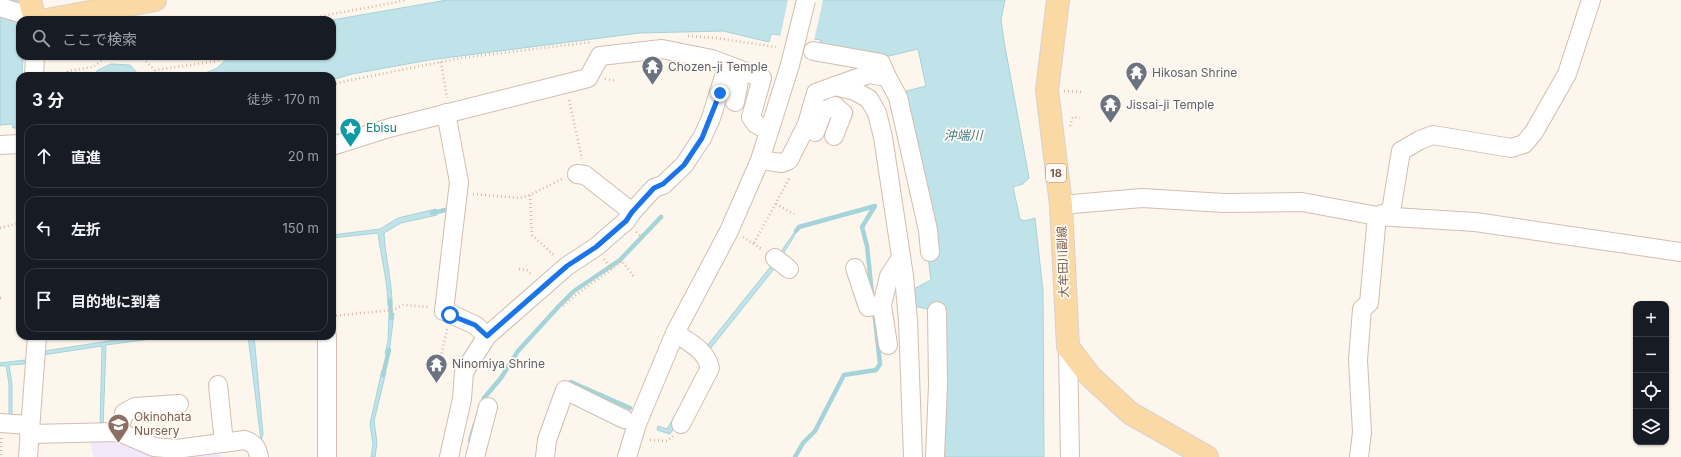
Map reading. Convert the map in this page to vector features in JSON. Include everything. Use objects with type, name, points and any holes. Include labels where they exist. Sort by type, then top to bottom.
[{"type":"main road","points":[[64,16],[119,3],[155,0]]},
{"type":"main road","name":"大牟田川副線","points":[[1058,0],[1047,90],[1061,205],[1068,347]]},
{"type":"main road","points":[[1068,347],[1090,376],[1130,413],[1206,457]]},
{"type":"street","points":[[627,457],[637,424],[675,333],[729,231],[760,160],[790,65],[806,0]]},
{"type":"street","points":[[1377,216],[1391,211],[1401,151],[1420,140],[1433,135],[1511,148],[1524,144],[1534,132],[1567,74],[1591,0]]},
{"type":"street","points":[[0,7],[30,13]]},
{"type":"street","points":[[336,145],[367,134],[588,78],[600,56],[662,49],[712,60],[739,82],[735,102]]},
{"type":"street","points":[[813,51],[881,63],[898,97],[928,230],[930,252]]},
{"type":"street","points":[[34,72],[35,60]]},
{"type":"street","points":[[726,71],[762,78],[751,118],[756,124],[769,131]]},
{"type":"street","points":[[449,457],[462,399],[462,382],[464,372],[487,336],[567,266],[596,247],[626,221],[632,212],[654,188],[663,184],[684,165],[702,138],[711,118],[726,71]]},
{"type":"street","points":[[760,160],[782,163],[789,160],[807,124],[816,93],[869,74],[887,77]]},
{"type":"street","points":[[835,86],[855,91],[870,99],[883,137],[901,258],[908,321],[913,457]]},
{"type":"street","points":[[796,146],[805,146],[812,138],[823,111],[835,106],[843,113],[834,136]]},
{"type":"street","points":[[448,113],[459,182],[447,313],[475,325],[487,336]]},
{"type":"street","points":[[0,145],[16,144]]},
{"type":"street","points":[[581,174],[632,212]]},
{"type":"street","points":[[1061,205],[1142,198],[1224,203],[1302,202],[1377,216],[1475,222],[1681,252]]},
{"type":"street","points":[[1359,457],[1362,432],[1358,360],[1362,309],[1369,303],[1377,216]]},
{"type":"street","points":[[875,306],[888,276],[901,258]]},
{"type":"street","points":[[855,268],[875,306],[888,345]]},
{"type":"street","points":[[935,457],[938,385],[937,311]]},
{"type":"street","points":[[675,333],[702,351],[708,359],[710,368],[681,424]]},
{"type":"street","points":[[28,457],[37,340]]},
{"type":"street","points":[[327,340],[327,457]]},
{"type":"street","points":[[1068,347],[1070,457]]},
{"type":"street","points":[[218,385],[224,443]]},
{"type":"street","points":[[912,414],[925,389],[938,385]]},
{"type":"street","points":[[545,457],[547,440],[565,390],[624,419]]},
{"type":"street","points":[[120,432],[124,413],[135,407],[179,404]]},
{"type":"street","points":[[475,457],[488,407]]},
{"type":"street","points":[[0,423],[29,429],[120,432],[154,447],[161,448],[176,449],[245,440],[252,443],[256,447],[259,457]]},
{"type":"path","points":[[322,16],[407,0]]},
{"type":"path","points":[[681,36],[716,38],[776,47]]},
{"type":"path","points":[[336,84],[441,62],[598,42]]},
{"type":"path","points":[[68,72],[93,67],[103,60]]},
{"type":"path","points":[[144,60],[155,70],[218,60]]},
{"type":"path","points":[[441,62],[448,113]]},
{"type":"path","points":[[457,192],[519,198],[581,174],[566,83]]},
{"type":"path","points":[[754,243],[790,176]]},
{"type":"path","points":[[530,195],[532,235],[567,266]]},
{"type":"path","points":[[776,204],[794,214]]},
{"type":"path","points":[[0,228],[16,224]]},
{"type":"path","points":[[640,236],[645,240]]},
{"type":"path","points":[[741,236],[754,243],[782,263]]},
{"type":"path","points":[[563,306],[576,294],[612,270],[622,261],[635,278]]},
{"type":"path","points":[[609,266],[612,270]]},
{"type":"path","points":[[336,316],[393,310],[403,305],[430,307],[447,313],[438,369]]},
{"type":"path","points":[[650,440],[667,441],[673,436],[681,424]]},
{"type":"shaded area","name":"Okinohata Nursery","points":[[88,434],[217,445],[221,457],[94,457]]},
{"type":"water","points":[[0,0],[17,0],[19,16],[16,16],[16,60],[23,60],[22,72],[16,72],[16,128],[13,128],[12,124],[0,125]]},
{"type":"water","name":"沖端川","points":[[447,0],[1005,0],[1001,20],[1029,178],[1023,184],[1013,187],[1020,219],[1024,221],[1035,218],[1043,291],[1044,457],[937,457],[936,311],[909,305],[908,292],[931,280],[926,241],[895,94],[926,86],[918,49],[889,56],[865,51],[820,49],[821,40],[771,34],[769,42],[723,31],[640,33],[429,60],[352,74],[336,79],[336,72],[209,72],[219,67],[225,60],[336,60],[336,19]]},
{"type":"water","points":[[111,64],[130,65],[136,72],[96,72]]},
{"type":"water","points":[[436,209],[437,215],[401,223],[384,233],[392,296],[392,305],[388,306],[386,279],[378,233],[336,238],[336,234],[380,229],[398,218]]},
{"type":"water","points":[[798,227],[799,228],[774,269],[710,349],[706,347],[771,266]]},
{"type":"water","points":[[394,313],[389,354],[385,354],[388,341],[389,316]]},
{"type":"water","points":[[116,340],[143,340],[106,345],[103,427],[100,427],[102,346],[43,355],[44,351]]},
{"type":"water","points":[[248,340],[254,340],[263,434],[261,441]]},
{"type":"water","points":[[25,360],[24,364],[9,365],[12,384],[12,415],[9,418],[9,384],[6,366],[0,366],[0,363]]},
{"type":"water","points":[[382,370],[386,372],[374,421],[377,443],[375,457],[371,457],[373,444],[370,424]]},
{"type":"water","points":[[697,377],[677,424],[670,434],[657,430],[658,426],[667,429]]},
{"type":"pier","points":[[788,0],[823,0],[814,41],[780,37]]},
{"type":"waterway","points":[[796,231],[799,227],[875,206],[862,227],[867,246],[872,294]]},
{"type":"waterway","points":[[432,213],[450,209],[450,207]]},
{"type":"waterway","points":[[482,405],[484,398],[501,378],[518,351],[559,306],[574,291],[620,260],[661,217]]},
{"type":"waterway","points":[[390,300],[391,318]]},
{"type":"waterway","points":[[795,457],[803,443],[815,431],[844,375],[876,370],[880,364],[874,310]]},
{"type":"waterway","points":[[383,375],[389,350]]},
{"type":"waterway","points":[[571,382],[630,408]]},
{"type":"waterway","points":[[470,441],[475,424]]},
{"type":"place","name":"Chozen-ji Temple","points":[[653,86]]},
{"type":"place","name":"Hikosan Shrine","points":[[1136,92]]},
{"type":"place","name":"Jissai-ji Temple","points":[[1111,124]]},
{"type":"place","name":"Ebisu","points":[[351,148]]},
{"type":"place","name":"Ninomiya Shrine","points":[[437,384]]},
{"type":"place","name":"Okinohata Nursery","points":[[118,444]]},
{"type":"route","points":[[450,315],[475,325],[487,336],[567,266],[596,247],[626,221],[632,212],[654,188],[663,184],[684,165],[702,138],[720,93]]}]
